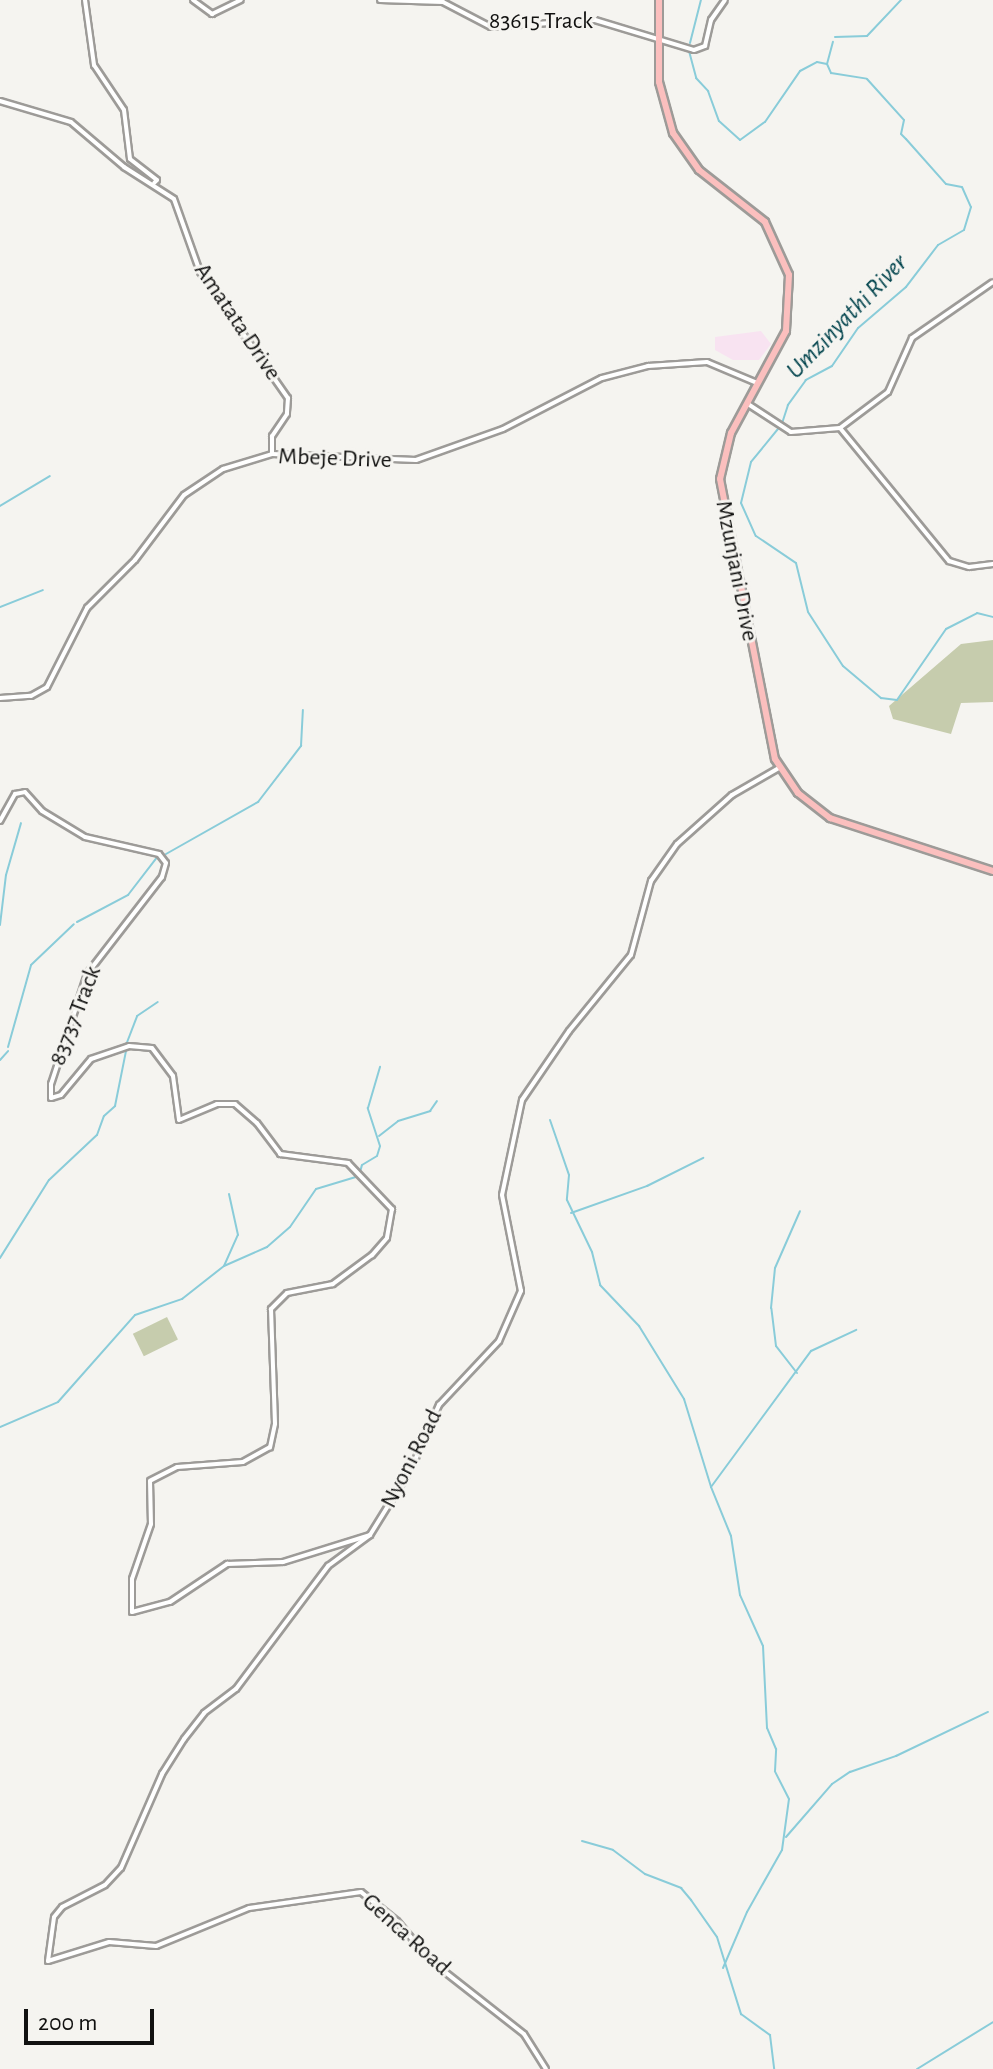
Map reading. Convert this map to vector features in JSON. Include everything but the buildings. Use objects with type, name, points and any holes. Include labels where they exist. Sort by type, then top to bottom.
[{"type":"main road","name":"Mzunjani Drive","points":[[659,0],[661,96],[677,141],[699,170],[758,214],[785,260],[790,319],[727,444],[720,491],[769,742],[779,768],[798,793],[830,818],[993,871]]},
{"type":"street","points":[[85,0],[94,65],[124,110],[130,159],[155,182]]},
{"type":"street","points":[[193,0],[212,14],[241,0]]},
{"type":"street","name":"83615 Track","points":[[380,0],[443,2],[491,27],[588,19],[658,35],[697,50],[706,43],[708,31],[725,0]]},
{"type":"street","name":"Amatata Drive","points":[[0,101],[71,122],[124,167],[155,182],[178,205],[200,272],[288,398],[287,414],[272,436],[272,454]]},
{"type":"street","points":[[748,404],[786,429],[801,433],[840,428],[888,392],[912,338],[993,282]]},
{"type":"street","name":"Mbeje Drive","points":[[0,698],[31,696],[47,687],[87,608],[135,560],[184,495],[223,469],[272,454],[416,460],[503,429],[602,378],[648,366],[707,362],[759,384]]},
{"type":"street","points":[[840,428],[949,561],[969,567],[993,564]]},
{"type":"street","name":"Nyoni Road","points":[[48,1961],[56,1913],[96,1891],[121,1868],[163,1770],[195,1724],[236,1689],[322,1572],[370,1535],[412,1467],[439,1405],[492,1352],[518,1305],[520,1281],[502,1195],[525,1094],[631,955],[651,881],[677,844],[732,795],[779,768]]},
{"type":"street","name":"83737 Track","points":[[0,821],[15,794],[25,792],[42,811],[85,837],[165,860],[162,877],[87,974],[50,1096],[57,1098],[91,1059],[116,1049],[146,1046],[171,1069],[179,1120],[217,1104],[235,1104],[257,1123],[280,1154],[351,1165],[390,1203],[392,1218],[383,1244],[338,1281],[287,1293],[273,1304],[275,1424],[270,1447],[243,1462],[177,1467],[150,1481],[151,1524],[132,1579],[132,1612],[170,1602],[231,1562],[283,1562],[370,1535]]},
{"type":"street","name":"Genca Road","points":[[48,1961],[109,1942],[156,1946],[249,1908],[356,1890],[382,1907],[431,1961],[524,2034],[546,2069]]},
{"type":"shaded area","points":[[761,331],[771,344],[759,360],[733,360],[715,350],[715,337]]},
{"type":"green space","points":[[993,640],[993,702],[961,703],[951,734],[893,719],[889,706],[961,644]]},
{"type":"green space","points":[[167,1317],[178,1339],[144,1356],[133,1334]]},
{"type":"waterway","points":[[690,43],[701,0]]},
{"type":"waterway","points":[[835,37],[867,36],[901,0]]},
{"type":"waterway","points":[[827,64],[833,42]]},
{"type":"waterway","name":"Umzinyathi River","points":[[689,51],[696,78],[708,91],[719,121],[740,140],[765,122],[800,71],[817,62],[827,64],[831,73],[867,79],[904,120],[901,134],[946,184],[962,187],[971,207],[964,230],[938,245],[906,287],[858,328],[832,366],[806,380],[788,405],[782,424],[751,462],[741,503],[756,536],[796,563],[808,612],[843,666],[881,698],[897,700],[946,629],[977,613],[993,617]]},
{"type":"waterway","points":[[0,506],[50,476]]},
{"type":"waterway","points":[[0,607],[43,590]]},
{"type":"waterway","points":[[166,854],[258,802],[301,746],[303,710]]},
{"type":"waterway","points":[[0,925],[6,875],[21,823]]},
{"type":"waterway","points":[[77,922],[128,895],[158,856]]},
{"type":"waterway","points":[[8,1047],[31,965],[74,924]]},
{"type":"waterway","points":[[126,1045],[137,1016],[158,1002]]},
{"type":"waterway","points":[[0,1060],[8,1051]]},
{"type":"waterway","points":[[0,1258],[49,1180],[97,1135],[104,1116],[115,1106],[126,1051]]},
{"type":"waterway","points":[[224,1266],[267,1247],[290,1227],[316,1189],[359,1176],[362,1165],[377,1156],[380,1146],[368,1108],[380,1067]]},
{"type":"waterway","points":[[379,1136],[398,1121],[430,1111],[437,1101]]},
{"type":"waterway","points":[[550,1120],[569,1175],[567,1200],[592,1252],[600,1285],[639,1326],[684,1399],[711,1487]]},
{"type":"waterway","points":[[571,1213],[647,1186],[703,1158]]},
{"type":"waterway","points":[[0,1427],[58,1402],[135,1315],[182,1299],[224,1266],[238,1235],[229,1194]]},
{"type":"waterway","points":[[797,1373],[776,1346],[771,1308],[775,1268],[800,1211]]},
{"type":"waterway","points":[[723,1968],[747,1912],[782,1850],[789,1799],[775,1771],[776,1749],[767,1728],[763,1646],[740,1595],[731,1536],[711,1487],[811,1351],[856,1330]]},
{"type":"waterway","points":[[786,1837],[832,1784],[850,1772],[896,1756],[988,1712]]},
{"type":"waterway","points":[[582,1841],[613,1850],[645,1874],[681,1888],[717,1937],[741,2014],[770,2035],[774,2069]]},
{"type":"waterway","points":[[917,2069],[993,2022]]}]
